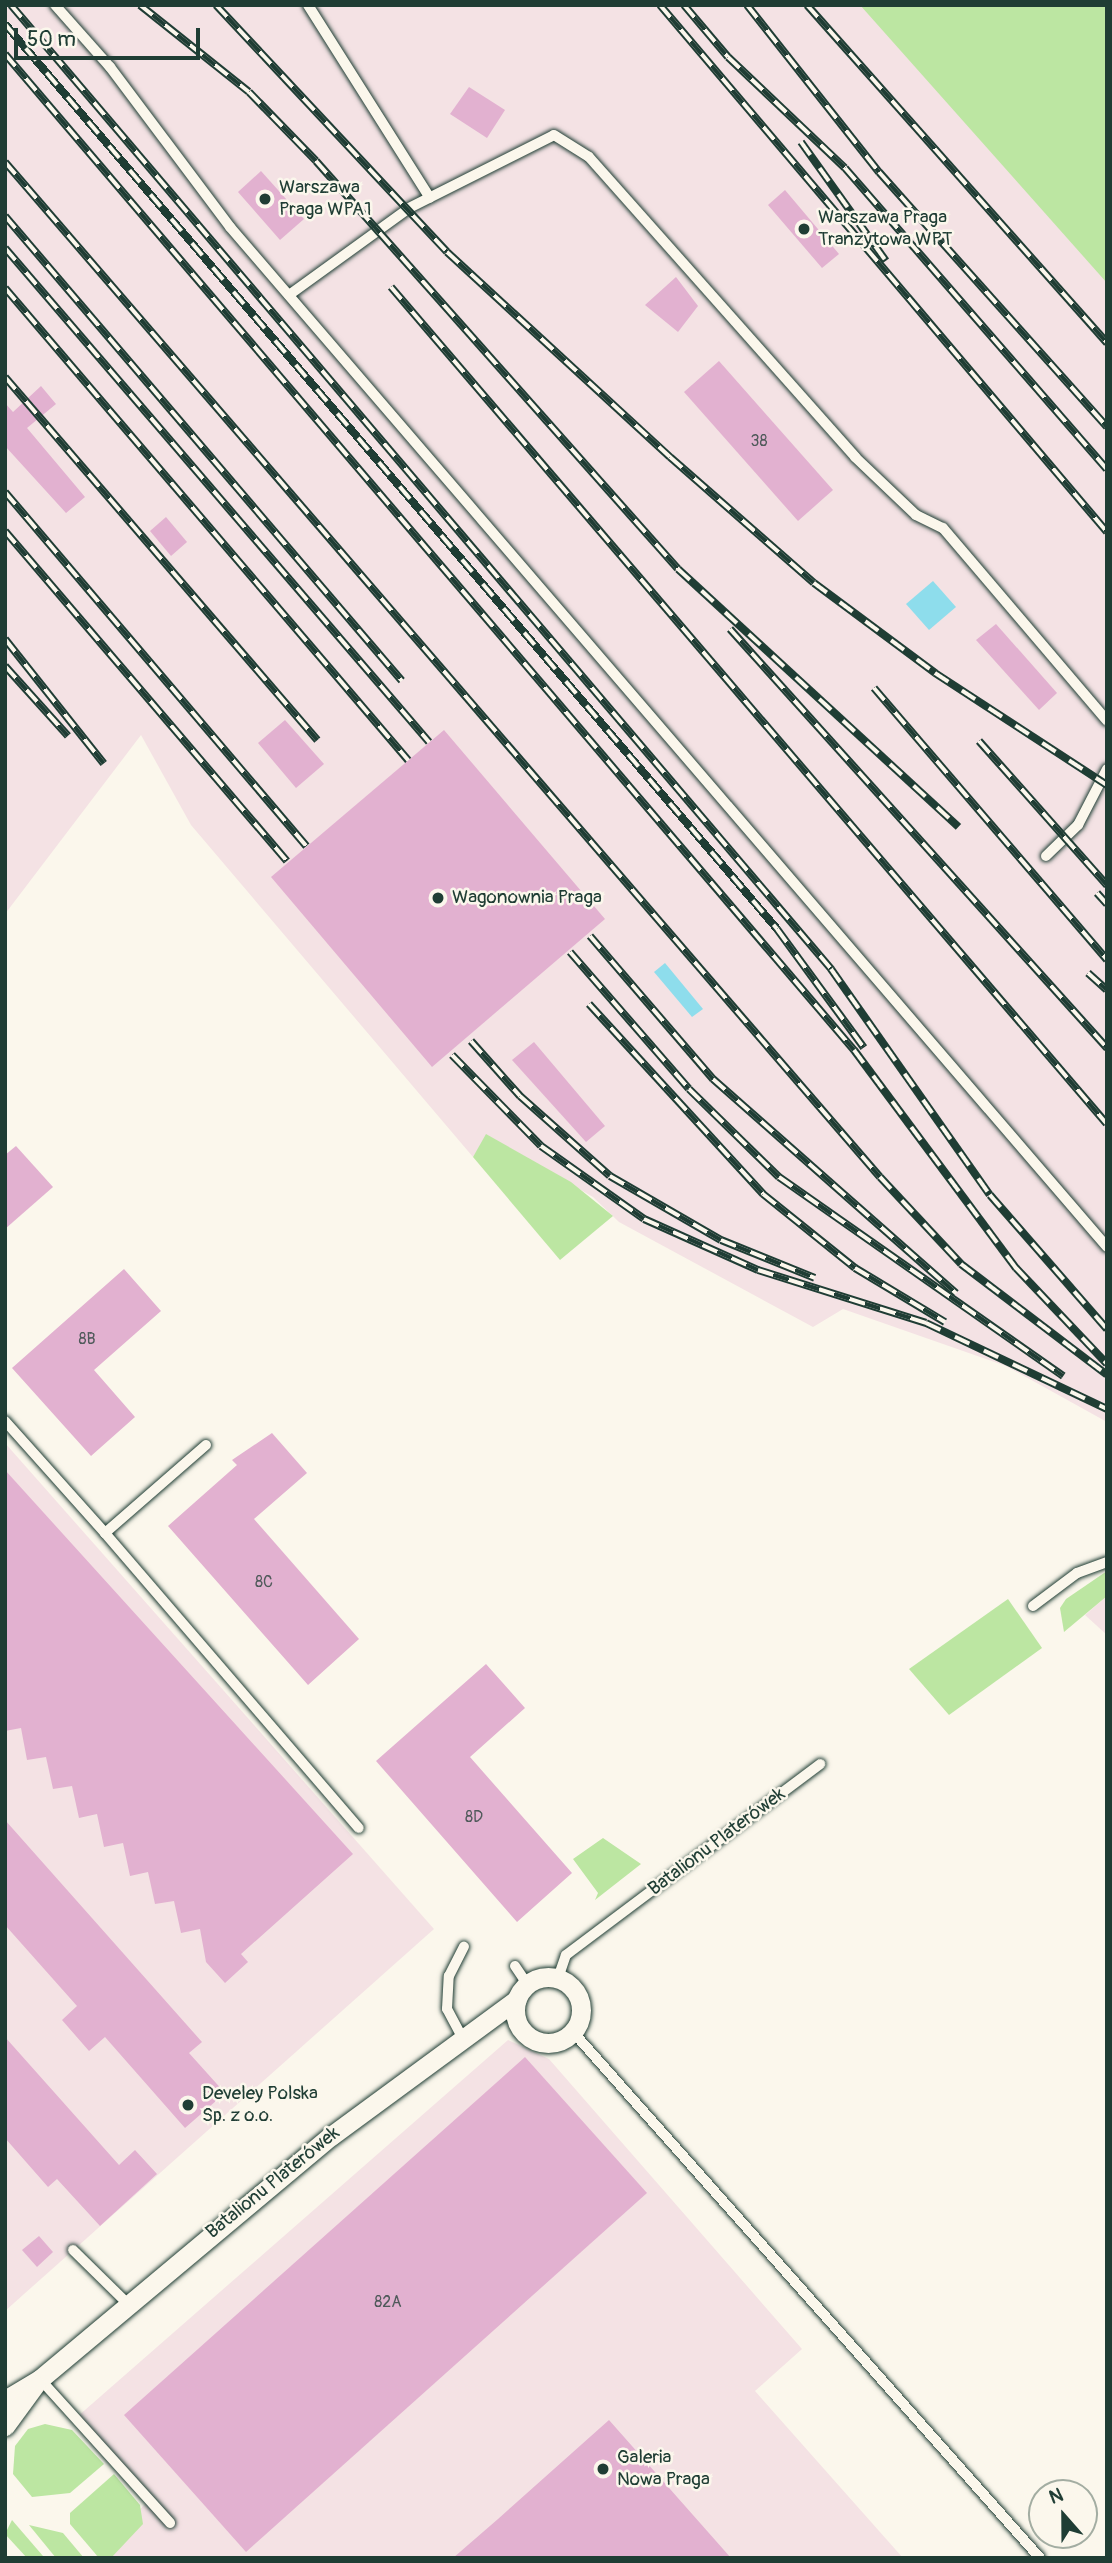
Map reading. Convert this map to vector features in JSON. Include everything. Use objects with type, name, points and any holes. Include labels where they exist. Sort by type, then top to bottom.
[{"type":"street","name":"Batalionu Platerówek","points":[[5,2399],[40,2379],[127,2303],[462,2037],[522,1992],[558,1978]]},
{"type":"street","points":[[522,1992],[517,2022],[531,2039],[554,2043],[573,2032],[581,2001],[558,1978]]},
{"type":"street","name":"Batalionu Platerówek","points":[[5,2426],[40,2379]]},
{"type":"lane","points":[[55,5],[289,295],[1107,1247]]},
{"type":"lane","points":[[309,5],[430,198]]},
{"type":"lane","points":[[289,295],[430,198],[554,135],[589,157],[855,457],[916,515],[943,528],[1107,720]]},
{"type":"lane","points":[[1046,856],[1078,825],[1107,768]]},
{"type":"lane","points":[[5,1421],[106,1533],[359,1828]]},
{"type":"lane","points":[[106,1533],[206,1445]]},
{"type":"lane","points":[[1033,1606],[1077,1573],[1107,1562]]},
{"type":"lane","name":"Batalionu Platerówek","points":[[558,1978],[566,1955],[820,1764]]},
{"type":"lane","points":[[462,2037],[447,2009],[449,1976],[464,1947]]},
{"type":"lane","points":[[515,1966],[522,1992]]},
{"type":"lane","points":[[573,2032],[1040,2558]]},
{"type":"lane","points":[[73,2250],[127,2303]]},
{"type":"lane","points":[[40,2379],[170,2523]]},
{"type":"shaded area","points":[[5,5],[1107,5],[1107,1422],[1006,1366],[843,1309],[813,1327],[619,1222],[593,1197],[487,1135],[473,1157],[191,825],[141,735],[5,914]]},
{"type":"shaded area","points":[[5,1443],[434,1929],[5,2311]]},
{"type":"shaded area","points":[[1107,1596],[1107,1635],[1085,1615]]},
{"type":"shaded area","points":[[508,2040],[549,2059],[802,2349],[755,2391],[903,2558],[94,2558],[146,2503],[77,2417]]},
{"type":"green space","points":[[860,5],[1107,5],[1107,283]]},
{"type":"green space","points":[[486,1134],[571,1182],[613,1216],[560,1260],[473,1157]]},
{"type":"green space","points":[[1107,1571],[1107,1596],[1064,1632],[1060,1608],[1066,1599]]},
{"type":"green space","points":[[1008,1599],[1042,1648],[949,1715],[909,1669]]},
{"type":"green space","points":[[603,1838],[641,1864],[595,1900],[598,1893],[573,1859]]},
{"type":"green space","points":[[45,2424],[72,2430],[104,2464],[70,2493],[32,2497],[13,2474],[15,2446],[28,2429]]},
{"type":"green space","points":[[114,2474],[140,2505],[143,2524],[111,2558],[99,2558],[70,2524],[70,2513]]},
{"type":"green space","points":[[12,2520],[44,2558],[27,2558],[5,2534]]},
{"type":"green space","points":[[29,2525],[63,2533],[84,2558],[56,2558]]},
{"type":"water","points":[[933,581],[956,607],[929,630],[906,604]]},
{"type":"water","points":[[665,963],[703,1009],[692,1017],[654,972]]},
{"type":"building","points":[[469,87],[505,110],[487,138],[450,114]]},
{"type":"building","name":"Warszawa Praga WPA1","points":[[261,171],[304,219],[280,240],[238,192]]},
{"type":"building","name":"Warszawa Praga Tranzytowa WPT","points":[[785,190],[839,254],[822,268],[768,205]]},
{"type":"building","points":[[676,277],[698,306],[678,332],[645,305]]},
{"type":"building","points":[[719,361],[833,490],[798,521],[684,392]]},
{"type":"building","points":[[41,386],[56,404],[27,428],[85,497],[66,513],[5,446],[5,403],[13,412]]},
{"type":"building","points":[[166,517],[187,542],[171,556],[150,531]]},
{"type":"building","points":[[996,624],[1057,693],[1039,710],[976,640]]},
{"type":"building","points":[[285,720],[324,764],[296,788],[258,743]]},
{"type":"building","name":"Wagonownia Praga","points":[[444,730],[605,919],[432,1067],[271,877]]},
{"type":"building","points":[[534,1042],[605,1126],[586,1142],[512,1060]]},
{"type":"building","points":[[16,1146],[53,1187],[5,1229],[5,1155]]},
{"type":"building","points":[[124,1269],[161,1311],[94,1370],[135,1417],[91,1456],[12,1368]]},
{"type":"building","points":[[272,1433],[307,1473],[254,1519],[359,1639],[308,1685],[168,1526],[237,1465],[232,1460]]},
{"type":"building","points":[[5,1470],[353,1854],[241,1954],[248,1962],[225,1983],[206,1962],[200,1929],[181,1933],[174,1901],[155,1904],[148,1872],[130,1876],[123,1843],[104,1847],[97,1814],[79,1818],[72,1786],[53,1789],[46,1757],[27,1760],[21,1728],[5,1731]]},
{"type":"building","points":[[486,1664],[525,1708],[470,1757],[572,1873],[517,1922],[376,1761]]},
{"type":"building","points":[[5,1820],[202,2042],[189,2053],[225,2093],[185,2128],[105,2037],[89,2051],[62,2020],[77,2006],[5,1925]]},
{"type":"building","points":[[5,2037],[119,2165],[135,2150],[157,2174],[100,2226],[57,2179],[48,2187],[5,2138]]},
{"type":"building","points":[[525,2057],[647,2193],[246,2552],[124,2415]]},
{"type":"building","points":[[39,2236],[53,2252],[37,2267],[22,2250]]},
{"type":"building","name":"Galeria Nowa Praga","points":[[609,2420],[731,2558],[453,2558],[498,2519]]},
{"type":"railway","points":[[11,5],[831,969],[990,1195],[1107,1329]]},
{"type":"railway","points":[[140,5],[249,92],[316,161],[678,569],[959,827]]},
{"type":"railway","points":[[216,5],[447,252],[670,457],[814,583],[935,673],[1107,785]]},
{"type":"railway","points":[[660,5],[1107,532]]},
{"type":"railway","points":[[684,5],[728,57],[845,168],[1107,469]]},
{"type":"railway","points":[[747,5],[879,172],[1107,427]]},
{"type":"railway","points":[[807,5],[1107,343]]},
{"type":"railway","points":[[5,24],[777,929],[864,1048]]},
{"type":"railway","points":[[5,54],[854,1050],[1016,1268],[1107,1364]]},
{"type":"railway","points":[[801,142],[886,261]]},
{"type":"railway","points":[[5,162],[880,1177],[961,1264],[1107,1375]]},
{"type":"railway","points":[[5,216],[402,681]]},
{"type":"railway","points":[[5,248],[429,742]]},
{"type":"railway","points":[[391,287],[1107,1124]]},
{"type":"railway","points":[[5,288],[408,760]]},
{"type":"railway","points":[[5,377],[317,740]]},
{"type":"railway","points":[[5,492],[306,846]]},
{"type":"railway","points":[[5,531],[287,861]]},
{"type":"railway","points":[[730,629],[1107,1048]]},
{"type":"railway","points":[[5,639],[104,764]]},
{"type":"railway","points":[[5,666],[68,736]]},
{"type":"railway","points":[[874,688],[1107,960]]},
{"type":"railway","points":[[979,741],[1107,885]]},
{"type":"railway","points":[[1097,893],[1107,904]]},
{"type":"railway","points":[[590,936],[713,1079],[956,1293]]},
{"type":"railway","points":[[570,952],[689,1089],[779,1177],[1063,1376]]},
{"type":"railway","points":[[1088,973],[1107,990]]},
{"type":"railway","points":[[589,1004],[763,1194],[855,1268],[945,1322]]},
{"type":"railway","points":[[471,1041],[520,1096],[610,1176],[721,1240],[815,1278]]},
{"type":"railway","points":[[452,1055],[541,1146],[644,1219],[758,1270],[926,1323],[1107,1409]]},
{"type":"place","name":"Warszawa Praga WPA1","points":[[265,199]]},
{"type":"place","name":"Warszawa Praga Tranzytowa WPT","points":[[804,229]]},
{"type":"place","name":"Wagonownia Praga","points":[[438,898]]},
{"type":"place","name":"Develey Polska Sp. z o.o.","points":[[188,2105]]},
{"type":"place","name":"Galeria Nowa Praga","points":[[603,2469]]}]
